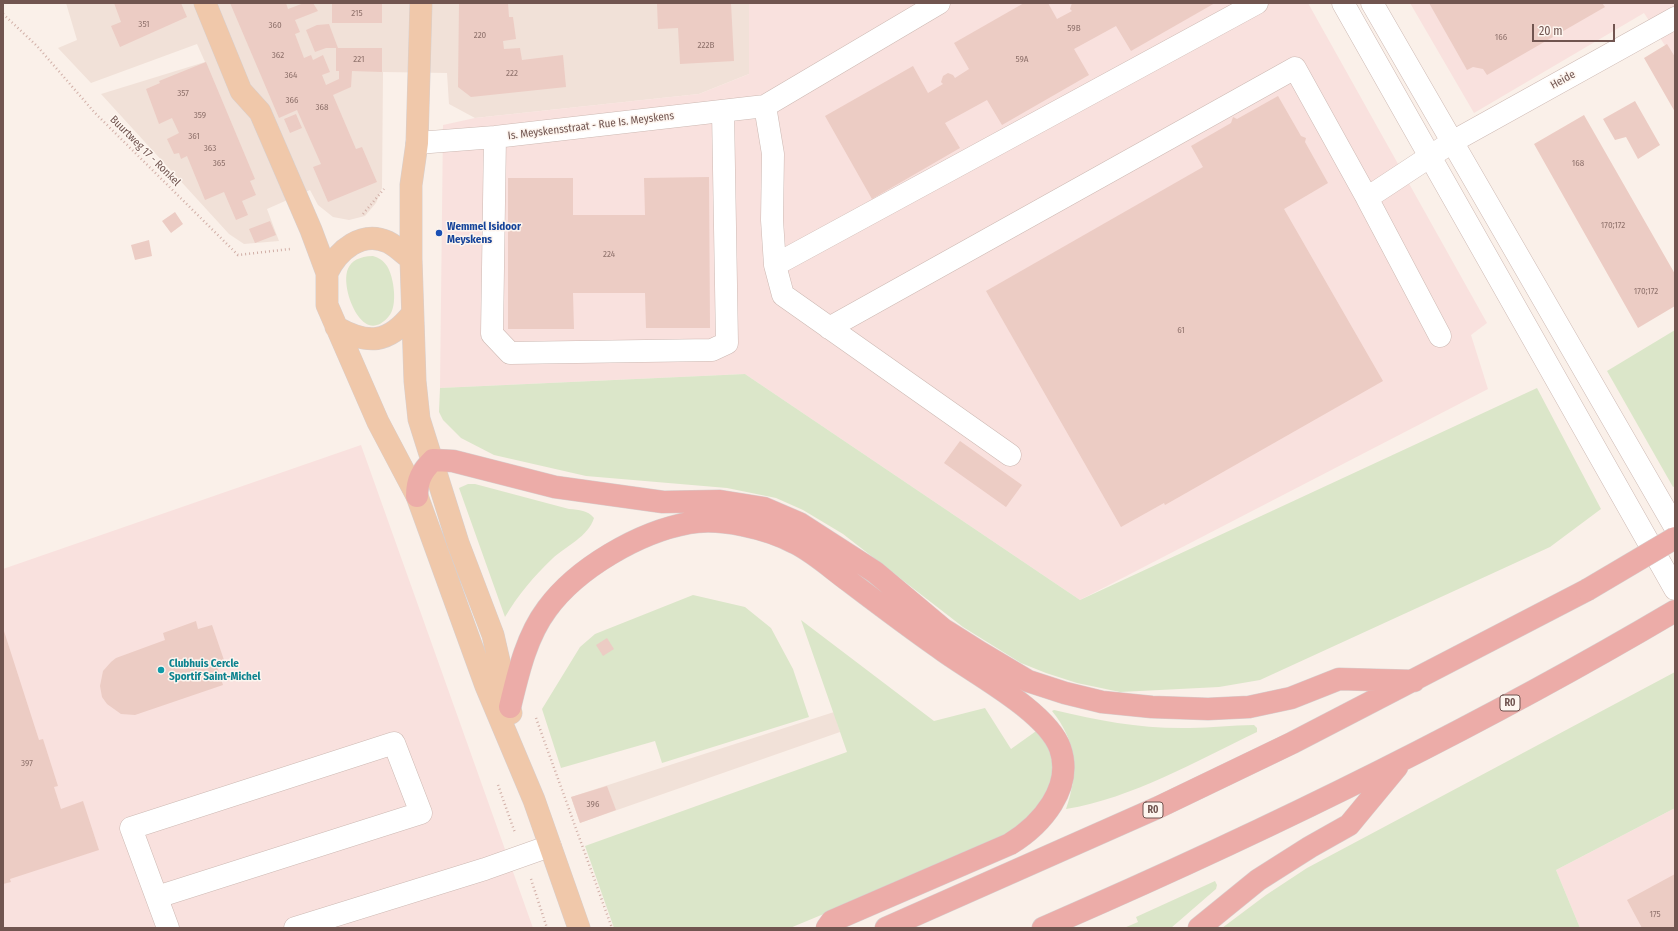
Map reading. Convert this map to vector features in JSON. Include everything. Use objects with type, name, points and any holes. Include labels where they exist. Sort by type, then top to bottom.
[{"type":"highway","points":[[416,496],[417,485],[423,470],[433,460],[453,461],[554,487],[663,502],[720,501],[764,508],[799,523],[875,572],[943,629],[1028,681],[1065,694],[1102,702],[1152,707],[1208,709],[1249,707],[1291,698],[1339,679],[1414,681]]},
{"type":"highway","points":[[510,707],[520,666],[536,626],[548,608],[590,568],[633,541],[671,528],[690,523],[739,524],[795,542],[963,666],[1019,701],[1051,730],[1060,749],[1062,780],[1056,798],[1027,833],[1010,844],[832,921],[827,928]]},
{"type":"highway","name":"R0","points":[[886,928],[1159,807],[1292,743],[1587,590],[1675,538]]},
{"type":"highway","name":"R0","points":[[1044,928],[1159,878],[1402,762],[1618,645],[1675,611]]},
{"type":"highway","points":[[1199,928],[1258,880],[1310,847],[1349,825],[1402,762]]},
{"type":"main road","points":[[205,3],[241,91],[260,112],[311,230],[327,273],[327,305],[378,422],[416,496],[486,686],[534,800],[579,928]]},
{"type":"main road","points":[[421,3],[417,143],[411,185],[412,314],[415,381],[419,419],[458,543],[493,634],[534,800]]},
{"type":"main road","points":[[327,273],[333,261],[346,247],[359,241],[374,239],[386,241],[411,259]]},
{"type":"main road","points":[[336,327],[361,339],[374,339],[389,335],[402,326],[412,314]]},
{"type":"street","points":[[939,3],[765,106],[773,154],[772,220],[775,265],[783,295],[1010,455]]},
{"type":"street","points":[[775,265],[1257,3]]},
{"type":"street","points":[[1343,3],[1675,589]]},
{"type":"street","points":[[1372,3],[1675,528]]},
{"type":"street","name":"Heide","points":[[1367,198],[1452,142],[1675,18]]},
{"type":"street","points":[[829,328],[1295,68],[1367,198],[1440,336]]},
{"type":"street","name":"Is. Meyskensstraat - Rue Is. Meyskens","points":[[417,143],[494,137],[765,106]]},
{"type":"street","points":[[494,137],[492,334],[510,353],[712,350],[727,343],[723,111]]},
{"type":"street","points":[[157,897],[422,813],[394,743],[131,828],[168,928]]},
{"type":"street","points":[[295,928],[485,869],[550,846]]},
{"type":"path","name":"Buurtweg 17 - Ronkel","points":[[3,14],[37,46],[95,112],[238,255],[296,248]]},
{"type":"path","points":[[358,219],[388,185]]},
{"type":"path","points":[[535,713],[612,928]]},
{"type":"shaded area","points":[[66,3],[749,3],[749,74],[699,94],[475,118],[449,104],[447,73],[383,72],[382,188],[376,203],[365,216],[349,220],[333,217],[318,205],[310,190],[267,209],[279,241],[244,244],[229,234],[101,94],[205,62],[197,44],[91,83],[58,48],[77,40]]},
{"type":"shaded area","points":[[749,3],[1308,3],[1487,323],[1471,335],[1488,389],[1080,600],[745,374],[440,388],[443,125],[475,118],[699,94],[749,74]]},
{"type":"shaded area","points":[[1410,3],[1675,3],[1675,61],[1644,13],[1474,113]]},
{"type":"shaded area","points":[[361,445],[533,928],[3,928],[3,569]]},
{"type":"shaded area","points":[[834,712],[840,732],[580,823],[571,797]]},
{"type":"shaded area","points":[[1675,808],[1675,928],[1580,928],[1556,870]]},
{"type":"green space","points":[[373,256],[384,262],[387,266],[392,277],[394,299],[392,311],[389,316],[382,323],[370,325],[364,322],[355,311],[349,297],[346,281],[348,268],[352,263],[364,257]]},
{"type":"green space","points":[[1675,330],[1675,486],[1673,487],[1607,371]]},
{"type":"green space","points":[[745,374],[1080,600],[1537,388],[1601,509],[1550,547],[1260,680],[1219,687],[1120,692],[1077,683],[1021,663],[963,627],[843,534],[803,510],[776,498],[727,488],[586,476],[494,455],[461,438],[443,420],[439,412],[440,388]]},
{"type":"green space","points":[[468,484],[475,484],[569,509],[583,511],[589,513],[594,518],[587,531],[582,536],[552,559],[533,579],[515,601],[505,617],[459,488]]},
{"type":"green space","points":[[693,595],[745,607],[771,628],[793,669],[809,717],[662,763],[655,741],[561,768],[542,709],[580,647],[595,634]]},
{"type":"green space","points":[[801,620],[934,721],[985,708],[1011,749],[1039,729],[1048,745],[1053,765],[1051,779],[1045,797],[1033,813],[1011,832],[908,879],[790,928],[614,928],[585,846],[847,752]]},
{"type":"green space","points":[[1675,672],[1675,808],[1556,870],[1580,928],[1222,928],[1266,895],[1307,868]]},
{"type":"green space","points":[[1054,710],[1088,718],[1138,726],[1198,728],[1254,725],[1257,728],[1257,732],[1140,787],[1091,804],[1066,809],[1073,782],[1073,758],[1067,734],[1052,711]]},
{"type":"green space","points":[[1215,881],[1217,885],[1216,889],[1171,928],[1124,928],[1138,922],[1136,917]]},
{"type":"building","points":[[114,3],[181,3],[187,17],[120,47],[111,26],[121,22]]},
{"type":"building","points":[[230,3],[286,3],[288,9],[304,3],[313,3],[318,11],[295,20],[300,32],[295,34],[304,58],[311,55],[313,60],[323,55],[330,72],[322,75],[326,85],[339,79],[339,71],[336,71],[336,48],[326,48],[315,52],[306,30],[317,25],[329,24],[338,48],[382,48],[382,72],[352,71],[351,87],[333,95],[356,149],[362,147],[377,182],[328,202],[313,167],[321,164],[297,110],[279,118]]},
{"type":"building","points":[[332,3],[382,3],[382,23],[332,23]]},
{"type":"building","points":[[459,3],[508,3],[509,17],[513,17],[516,39],[503,41],[504,49],[520,48],[522,60],[563,55],[566,87],[471,97],[458,87]]},
{"type":"building","points":[[657,3],[731,3],[734,61],[680,64],[678,28],[658,29]]},
{"type":"building","points":[[1024,3],[1048,3],[1057,19],[1072,11],[1070,9],[1072,3],[1215,3],[1131,51],[1116,26],[1074,49],[1089,75],[1002,125],[987,100],[945,123],[960,148],[872,199],[825,116],[913,66],[928,93],[943,84],[941,82],[943,76],[948,73],[953,75],[955,78],[969,69],[954,43]]},
{"type":"building","points":[[1429,3],[1602,3],[1605,7],[1487,75],[1483,69],[1473,67],[1467,70]]},
{"type":"building","points":[[1667,44],[1675,57],[1675,112],[1644,58]]},
{"type":"building","points":[[206,62],[255,179],[250,181],[256,195],[242,201],[248,215],[236,220],[224,192],[205,200],[187,156],[181,159],[179,153],[174,154],[167,139],[179,133],[172,118],[159,124],[146,89],[160,83],[159,81]]},
{"type":"building","points":[[1278,96],[1301,136],[1306,138],[1305,142],[1328,183],[1284,209],[1383,381],[1165,505],[1164,503],[1121,527],[986,291],[1203,167],[1191,146],[1231,123],[1233,117],[1237,119]]},
{"type":"building","points":[[1635,101],[1660,145],[1638,159],[1626,137],[1615,140],[1603,119]]},
{"type":"building","points":[[296,114],[302,128],[290,133],[284,119]]},
{"type":"building","points":[[1584,115],[1675,274],[1675,306],[1638,328],[1534,144]]},
{"type":"building","points":[[709,177],[710,328],[646,328],[645,293],[573,293],[574,329],[508,329],[508,178],[573,178],[573,215],[645,215],[644,178]]},
{"type":"building","points":[[175,212],[183,224],[171,233],[162,221]]},
{"type":"building","points":[[270,221],[276,235],[255,243],[249,229]]},
{"type":"building","points":[[149,240],[152,256],[135,260],[131,245]]},
{"type":"building","points":[[960,441],[1022,485],[1006,507],[944,463]]},
{"type":"building","name":"Clubhuis Cercle Sportif Saint-Michel","points":[[196,621],[198,629],[212,625],[224,660],[216,663],[223,685],[135,715],[121,714],[107,704],[102,697],[100,686],[103,671],[111,662],[116,658],[165,640],[163,633]]},
{"type":"building","points":[[3,628],[39,740],[43,739],[58,786],[54,787],[61,809],[83,801],[99,850],[10,879],[11,882],[3,884]]},
{"type":"building","points":[[607,638],[614,649],[603,656],[596,645]]},
{"type":"building","points":[[607,786],[616,810],[580,823],[571,797]]},
{"type":"building","points":[[1675,874],[1675,928],[1642,928],[1627,900]]},
{"type":"place","name":"Wemmel Isidoor Meyskens","points":[[439,233]]},
{"type":"place","name":"Clubhuis Cercle Sportif Saint-Michel","points":[[161,670]]}]
